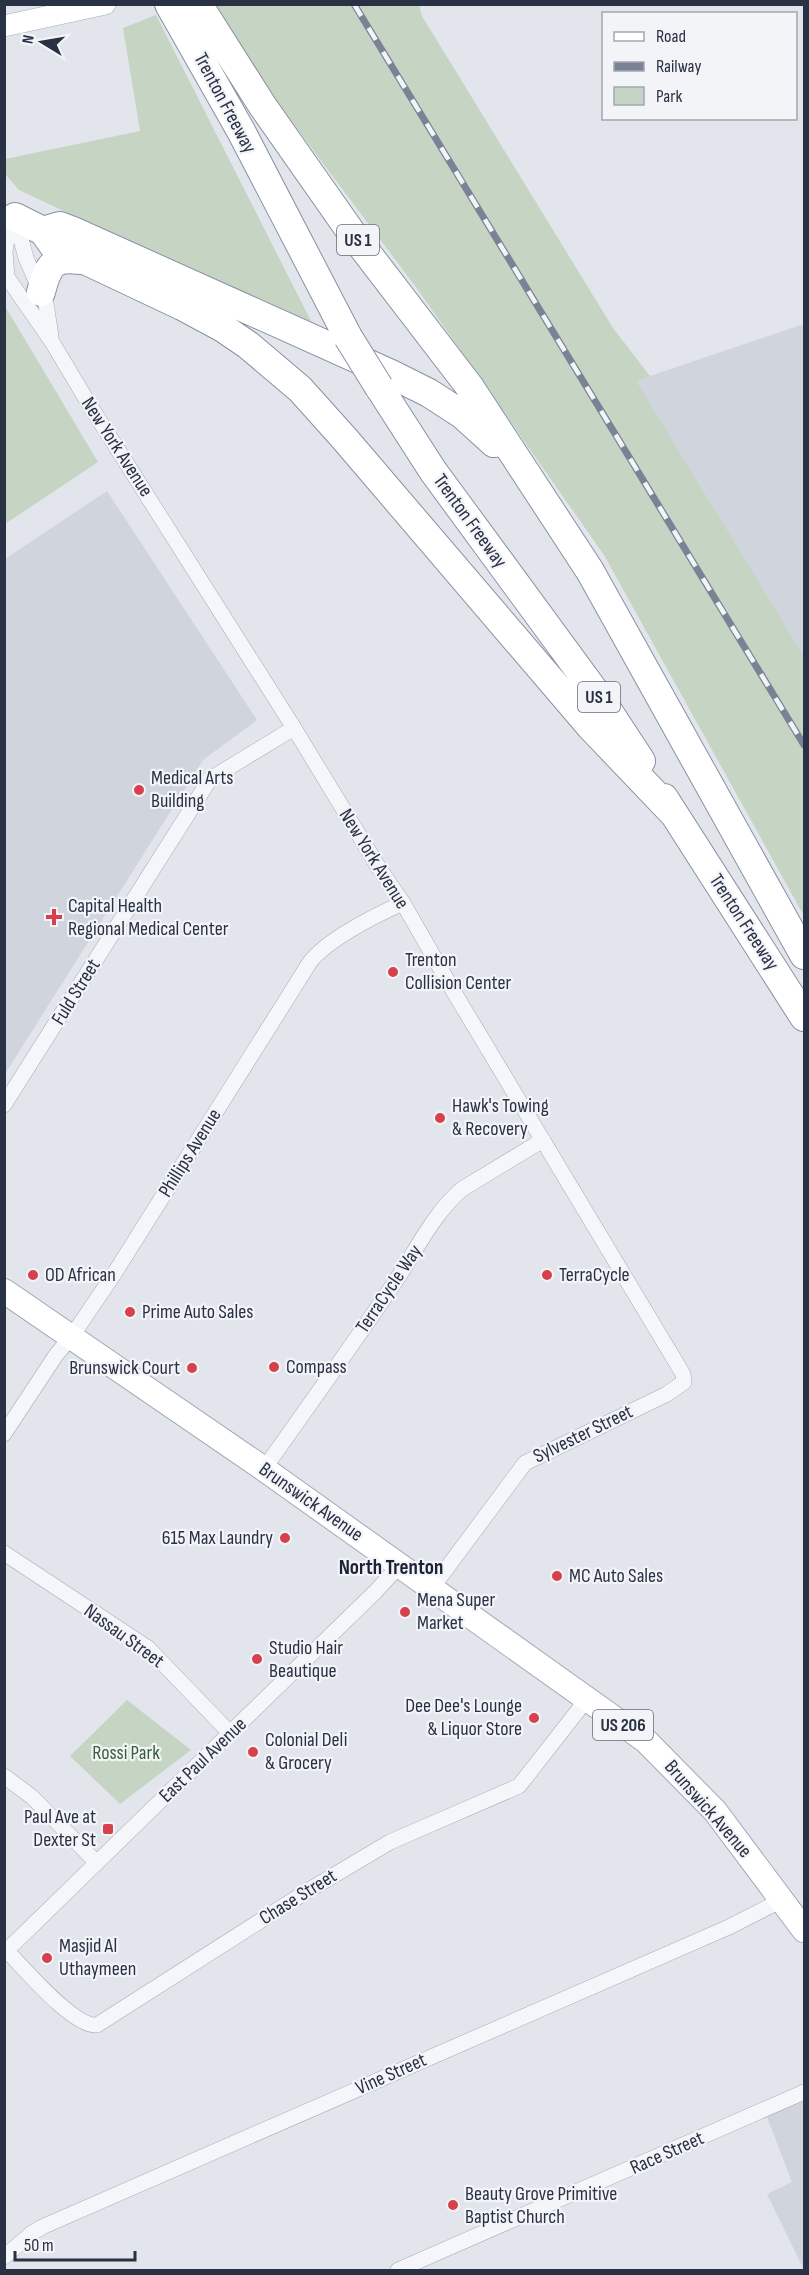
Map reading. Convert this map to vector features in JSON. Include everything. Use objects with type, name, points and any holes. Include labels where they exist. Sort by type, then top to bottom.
[{"type":"highway","name":"Trenton Freeway","points":[[170,4],[241,131],[348,338],[434,471],[601,700],[804,1017]]},
{"type":"highway","name":"Trenton Freeway","points":[[198,4],[262,105],[344,222],[469,386],[590,571],[804,955]]},
{"type":"highway","points":[[10,215],[43,231],[53,245],[223,328],[248,345],[300,389],[345,438],[590,726],[674,814]]},
{"type":"highway","points":[[43,231],[60,226],[73,231],[429,393],[463,415],[525,471]]},
{"type":"highway","points":[[41,292],[48,270],[58,261],[65,258],[87,261]]},
{"type":"main road","points":[[4,26],[102,5]]},
{"type":"main road","name":"Brunswick Avenue","points":[[4,1292],[72,1336],[264,1469],[646,1741],[715,1811],[804,1930]]},
{"type":"street","name":"New York Avenue","points":[[10,215],[5,251],[6,275],[52,342],[88,404],[403,903],[455,994],[683,1374],[684,1382]]},
{"type":"street","name":"New York Avenue","points":[[10,215],[46,304],[52,342]]},
{"type":"street","name":"Fuld Street","points":[[4,1105],[210,779],[294,728]]},
{"type":"street","name":"Phillips Avenue","points":[[4,1434],[56,1355],[72,1336],[114,1274],[310,962],[317,953],[329,945],[383,912],[403,903]]},
{"type":"street","name":"TerraCycle Way","points":[[264,1469],[453,1196],[543,1140]]},
{"type":"street","name":"Sylvester Street","points":[[432,1588],[525,1462],[667,1394],[684,1382]]},
{"type":"street","name":"Nassau Street","points":[[4,1553],[147,1648],[230,1733]]},
{"type":"street","name":"East Paul Avenue","points":[[6,1952],[400,1565]]},
{"type":"street","name":"Chase Street","points":[[6,1952],[73,2016],[87,2025],[97,2025],[303,1893],[390,1842],[519,1786],[587,1699]]},
{"type":"street","points":[[4,1776],[32,1797],[97,1863]]},
{"type":"street","name":"Vine Street","points":[[4,2257],[42,2227],[729,1927],[782,1900]]},
{"type":"street","name":"Race Street","points":[[398,2271],[804,2092]]},
{"type":"shaded area","points":[[804,324],[804,656],[635,381]]},
{"type":"shaded area","name":"Capital Health Regional Medical Center","points":[[107,491],[257,720],[203,760],[5,1074],[5,559]]},
{"type":"shaded area","points":[[804,2085],[804,2270],[767,2194],[792,2182],[762,2104]]},
{"type":"green space","points":[[213,5],[419,5],[422,16],[613,328],[650,376],[636,381],[804,656],[804,916],[604,555],[418,290],[262,82]]},
{"type":"green space","points":[[156,15],[314,327],[19,190],[5,174],[5,159],[140,131],[123,28]]},
{"type":"green space","points":[[5,306],[98,462],[4,524]]},
{"type":"green space","name":"Rossi Park","points":[[127,1700],[191,1750],[120,1804],[70,1756]]},
{"type":"railway","points":[[354,4],[804,745]]},
{"type":"place","name":"Medical Arts Building","points":[[139,790]]},
{"type":"place","name":"Capital Health Regional Medical Center","points":[[54,917]]},
{"type":"place","name":"Trenton Collision Center","points":[[393,972]]},
{"type":"place","name":"Hawk's Towing & Recovery","points":[[440,1118]]},
{"type":"place","name":"OD African","points":[[33,1275]]},
{"type":"place","name":"TerraCycle","points":[[547,1275]]},
{"type":"place","name":"Prime Auto Sales","points":[[130,1312]]},
{"type":"place","name":"Compass","points":[[274,1367]]},
{"type":"place","name":"Brunswick Court","points":[[192,1368]]},
{"type":"place","name":"615 Max Laundry","points":[[285,1538]]},
{"type":"place","name":"MC Auto Sales","points":[[557,1576]]},
{"type":"place","name":"Mena Super Market","points":[[405,1612]]},
{"type":"place","name":"Studio Hair Beautique","points":[[257,1659]]},
{"type":"place","name":"Dee Dee's Lounge & Liquor Store","points":[[534,1718]]},
{"type":"place","name":"Colonial Deli & Grocery","points":[[253,1752]]},
{"type":"place","name":"Paul Ave at Dexter St","points":[[108,1829]]},
{"type":"place","name":"Masjid Al Uthaymeen","points":[[47,1958]]},
{"type":"place","name":"Beauty Grove Primitive Baptist Church","points":[[453,2205]]},
{"type":"district","name":"North Trenton","points":[[391,1567]]}]
